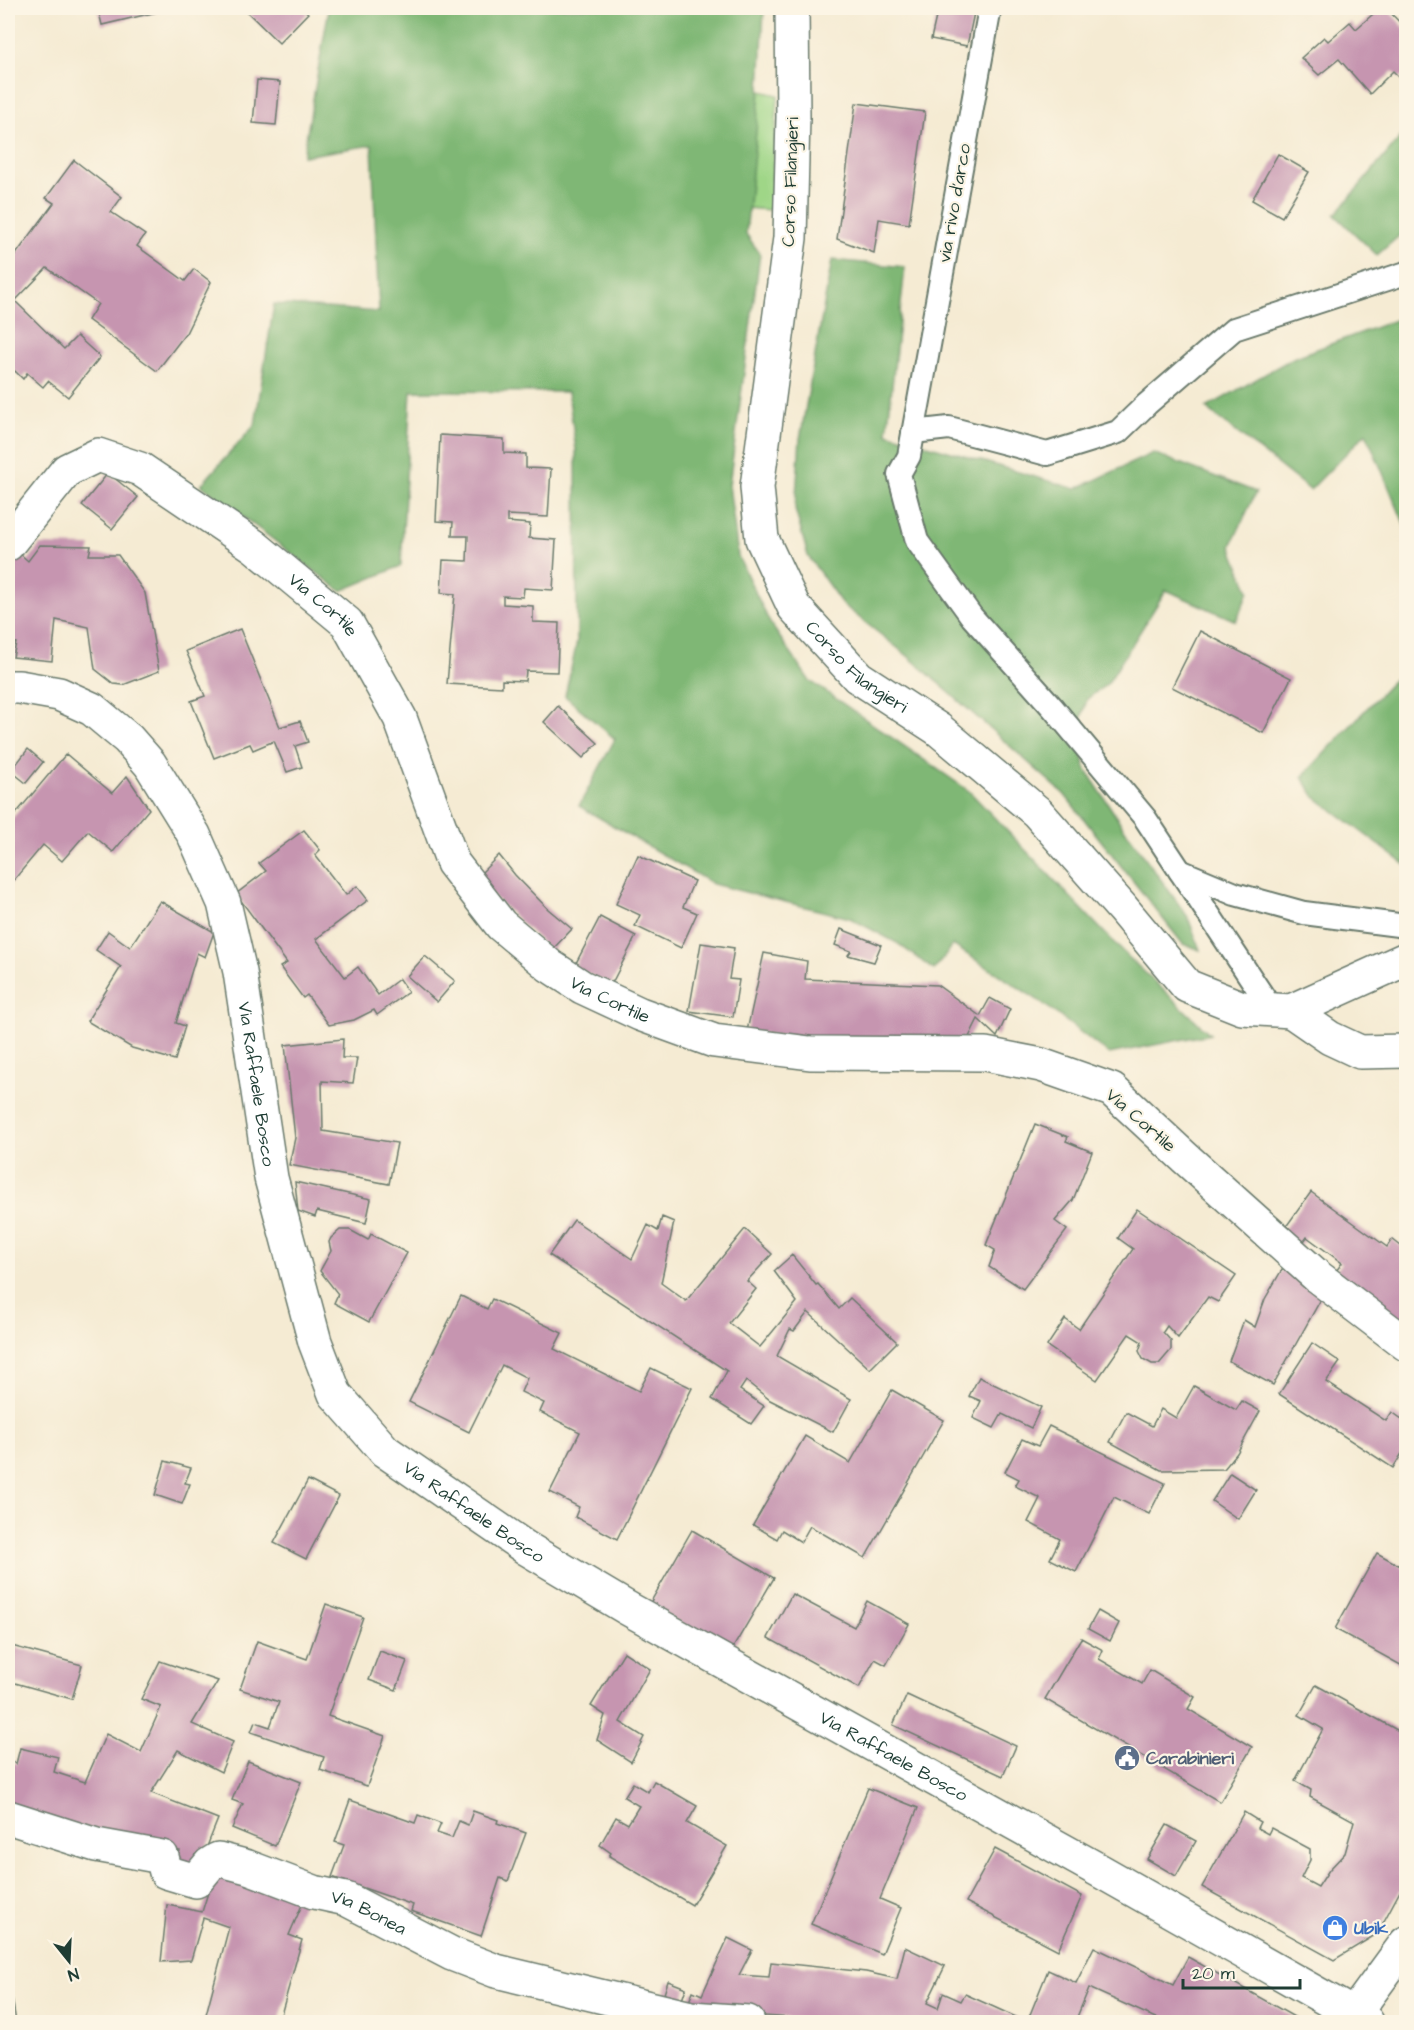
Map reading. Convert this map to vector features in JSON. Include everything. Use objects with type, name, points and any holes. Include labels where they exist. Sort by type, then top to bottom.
[{"type":"street","name":"Corso Filangieri","points":[[792,8],[793,117],[790,238],[757,487],[762,539],[794,607],[858,677],[938,729],[1037,812],[1187,986],[1242,1008],[1281,1010],[1407,960]]},
{"type":"street","name":"Via Cortile","points":[[8,544],[67,470],[98,455],[140,469],[254,546],[347,623],[400,718],[453,863],[501,925],[550,966],[582,987],[640,1014],[714,1041],[810,1053],[985,1054],[1041,1065],[1112,1090],[1318,1276],[1407,1344]]},
{"type":"street","name":"Via Raffaele Bosco","points":[[8,687],[59,693],[92,709],[128,740],[150,764],[194,835],[224,903],[240,972],[270,1178],[315,1342],[335,1394],[385,1451],[526,1548],[627,1608],[1355,2020]]},
{"type":"street","points":[[1281,1010],[1360,1052],[1407,1051]]},
{"type":"street","name":"Via Bonea","points":[[8,1817],[96,1845],[162,1857],[166,1872],[196,1881],[210,1864],[218,1859],[248,1867],[314,1892],[346,1899],[452,1954],[496,1971],[691,2018],[748,2022]]},
{"type":"street","points":[[1355,2020],[1407,1943]]},
{"type":"lane","name":"via rivo d'arco","points":[[990,8],[909,456],[899,474],[917,541],[972,617],[1053,708],[1145,818],[1180,871],[1281,1010]]},
{"type":"lane","points":[[913,432],[949,428],[1047,454],[1118,432],[1234,329],[1407,273]]},
{"type":"lane","points":[[1180,871],[1235,894],[1304,913],[1407,926]]},
{"type":"green space","points":[[329,8],[764,8],[760,91],[746,234],[760,254],[729,485],[738,556],[770,623],[809,680],[969,791],[1121,950],[1210,1034],[1109,1054],[1041,1002],[953,945],[934,970],[897,943],[850,918],[713,884],[579,806],[615,739],[565,696],[577,642],[576,450],[568,392],[411,391],[401,566],[341,591],[201,485],[255,425],[274,304],[379,312],[372,145],[303,156]]},
{"type":"green space","points":[[760,91],[778,95],[770,210],[747,208]]},
{"type":"green space","points":[[1406,131],[1406,230],[1377,255],[1335,215]]},
{"type":"green space","points":[[832,260],[905,267],[887,433],[1076,489],[1153,453],[1256,492],[1231,546],[1249,591],[1236,621],[1166,590],[1108,683],[1087,699],[1079,726],[1085,768],[1123,827],[1188,917],[1200,950],[1183,944],[1064,794],[909,657],[842,604],[808,556],[795,509],[800,439]]},
{"type":"green space","points":[[1406,316],[1406,528],[1366,433],[1310,490],[1206,408],[1293,358]]},
{"type":"green space","points":[[1406,667],[1406,865],[1315,797],[1302,777]]},
{"type":"building","points":[[98,8],[170,8],[170,9],[102,25]]},
{"type":"building","points":[[243,8],[302,8],[308,13],[279,43]]},
{"type":"building","points":[[938,8],[975,8],[967,46],[931,39]]},
{"type":"building","points":[[1380,8],[1386,8],[1406,29],[1406,73],[1400,78],[1393,71],[1370,94],[1339,59],[1319,75],[1301,58],[1324,37],[1328,41],[1350,22],[1356,29]]},
{"type":"building","points":[[257,80],[280,82],[276,125],[253,123]]},
{"type":"building","points":[[856,103],[925,112],[909,224],[879,219],[874,253],[837,239]]},
{"type":"building","points":[[1278,154],[1309,172],[1282,217],[1252,200]]},
{"type":"building","points":[[74,160],[122,197],[111,212],[145,235],[137,246],[185,281],[194,269],[211,282],[186,333],[157,371],[88,320],[98,304],[47,268],[15,301],[64,349],[77,336],[100,357],[68,397],[48,381],[43,387],[27,373],[23,379],[15,371],[8,378],[8,265],[54,203],[46,198]]},
{"type":"building","points":[[440,435],[504,439],[504,453],[526,454],[526,468],[551,469],[548,517],[507,515],[507,522],[530,524],[529,538],[556,540],[553,590],[524,588],[523,597],[503,596],[503,604],[533,606],[533,622],[559,623],[557,672],[526,671],[525,681],[502,680],[502,687],[447,684],[455,594],[441,593],[443,560],[467,561],[468,536],[452,536],[453,522],[436,521]]},
{"type":"building","points":[[108,473],[138,497],[112,529],[82,505]]},
{"type":"building","points":[[40,545],[91,546],[89,555],[118,555],[145,593],[159,671],[123,685],[114,684],[95,669],[89,627],[56,620],[52,661],[13,657],[16,643],[8,642],[8,564],[18,552],[28,561]]},
{"type":"building","points":[[240,629],[280,727],[300,721],[308,742],[295,746],[302,767],[287,772],[274,741],[253,750],[250,744],[214,758],[191,701],[205,696],[186,651]]},
{"type":"building","points":[[1200,631],[1291,678],[1263,733],[1172,687]]},
{"type":"building","points":[[558,706],[598,743],[583,758],[544,722]]},
{"type":"building","points":[[28,749],[43,762],[26,783],[11,771]]},
{"type":"building","points":[[66,754],[112,793],[127,776],[149,809],[113,852],[88,831],[62,861],[43,845],[8,887],[8,821]]},
{"type":"building","points":[[304,830],[320,850],[315,855],[346,895],[357,886],[368,900],[316,939],[345,977],[358,967],[378,995],[399,979],[408,992],[377,1015],[374,1010],[354,1020],[329,1025],[307,995],[303,998],[280,967],[287,963],[236,894],[266,871],[259,863]]},
{"type":"building","points":[[499,855],[548,909],[572,929],[551,951],[490,893],[478,876]]},
{"type":"building","points":[[638,855],[694,881],[683,907],[697,913],[681,948],[635,926],[640,915],[616,904]]},
{"type":"building","points":[[160,901],[214,932],[205,957],[197,953],[176,1023],[185,1026],[175,1060],[132,1048],[87,1021],[121,967],[96,950],[108,931],[130,947]]},
{"type":"building","points":[[600,917],[636,936],[611,985],[574,967]]},
{"type":"building","points":[[841,929],[881,945],[874,962],[848,955],[851,951],[835,945]]},
{"type":"building","points":[[701,943],[734,948],[729,979],[739,980],[733,1017],[689,1011]]},
{"type":"building","points":[[764,953],[807,961],[805,979],[937,985],[980,1016],[990,998],[1010,1009],[997,1037],[978,1019],[967,1041],[843,1045],[747,1031]]},
{"type":"building","points":[[425,956],[455,981],[437,1002],[407,976]]},
{"type":"building","points":[[343,1039],[342,1058],[357,1058],[353,1083],[322,1081],[323,1131],[397,1143],[389,1184],[289,1165],[295,1138],[285,1045]]},
{"type":"building","points":[[1035,1124],[1068,1137],[1066,1141],[1092,1152],[1073,1200],[1055,1221],[1067,1230],[1023,1289],[989,1267],[995,1250],[986,1245]]},
{"type":"building","points":[[295,1182],[371,1199],[366,1223],[317,1211],[315,1217],[298,1211]]},
{"type":"building","points":[[1311,1192],[1387,1247],[1392,1239],[1406,1250],[1406,1333],[1331,1278],[1342,1263],[1307,1237],[1299,1248],[1280,1235]]},
{"type":"building","points":[[1137,1209],[1236,1276],[1218,1302],[1208,1297],[1178,1338],[1167,1326],[1163,1332],[1171,1341],[1171,1350],[1159,1364],[1152,1364],[1143,1359],[1139,1351],[1142,1342],[1129,1334],[1097,1380],[1047,1346],[1065,1319],[1079,1329],[1133,1249],[1118,1238]]},
{"type":"building","points":[[662,1217],[674,1222],[661,1283],[686,1301],[745,1229],[772,1254],[747,1281],[756,1289],[729,1323],[760,1347],[797,1302],[774,1271],[792,1255],[839,1309],[850,1298],[897,1342],[870,1369],[808,1312],[794,1331],[790,1329],[777,1356],[851,1399],[833,1432],[770,1400],[746,1381],[740,1390],[764,1406],[751,1424],[712,1399],[727,1371],[549,1255],[574,1220],[632,1259],[648,1225],[658,1231]]},
{"type":"building","points":[[340,1230],[350,1230],[368,1240],[371,1234],[407,1253],[369,1322],[334,1303],[338,1294],[320,1271],[331,1251],[329,1242]]},
{"type":"building","points":[[1284,1266],[1326,1290],[1273,1385],[1229,1361],[1244,1320],[1255,1327],[1265,1299]]},
{"type":"building","points":[[461,1296],[487,1309],[492,1299],[562,1333],[554,1349],[639,1391],[651,1368],[692,1388],[617,1539],[575,1517],[579,1507],[550,1492],[580,1432],[540,1412],[544,1403],[521,1392],[527,1378],[502,1365],[469,1432],[409,1402]]},
{"type":"building","points":[[1312,1343],[1340,1362],[1326,1382],[1386,1421],[1392,1412],[1406,1422],[1406,1447],[1393,1468],[1279,1394]]},
{"type":"building","points":[[979,1377],[1041,1407],[1031,1428],[1002,1414],[994,1428],[973,1418],[981,1401],[969,1396]]},
{"type":"building","points":[[1194,1386],[1236,1410],[1242,1401],[1260,1411],[1237,1453],[1224,1469],[1161,1470],[1110,1442],[1126,1412],[1152,1426],[1161,1409],[1176,1418]]},
{"type":"building","points":[[892,1390],[944,1420],[865,1558],[810,1526],[801,1542],[782,1530],[777,1539],[753,1525],[805,1436],[850,1463]]},
{"type":"building","points":[[1049,1426],[1165,1483],[1149,1514],[1114,1497],[1076,1572],[1050,1559],[1060,1539],[1028,1522],[1040,1498],[1015,1486],[1019,1479],[1005,1472],[1022,1439],[1038,1446]]},
{"type":"building","points":[[165,1461],[191,1468],[185,1483],[190,1484],[182,1504],[155,1495]]},
{"type":"building","points":[[1230,1473],[1256,1490],[1238,1519],[1212,1501]]},
{"type":"building","points":[[308,1480],[339,1496],[306,1559],[274,1543]]},
{"type":"building","points":[[692,1530],[774,1578],[730,1653],[649,1605]]},
{"type":"building","points":[[1377,1553],[1406,1569],[1406,1668],[1335,1629]]},
{"type":"building","points":[[792,1594],[854,1627],[867,1601],[909,1624],[886,1665],[875,1659],[859,1688],[768,1638]]},
{"type":"building","points":[[326,1604],[363,1617],[328,1716],[385,1736],[367,1786],[320,1770],[324,1757],[251,1732],[255,1722],[270,1727],[279,1702],[240,1689],[257,1641],[307,1659]]},
{"type":"building","points":[[1098,1611],[1119,1623],[1110,1641],[1088,1629]]},
{"type":"building","points":[[1081,1638],[1103,1650],[1099,1659],[1142,1684],[1150,1670],[1195,1697],[1188,1709],[1252,1747],[1220,1802],[1045,1699]]},
{"type":"building","points":[[8,1645],[82,1665],[72,1699],[8,1681]]},
{"type":"building","points":[[380,1651],[407,1661],[396,1690],[369,1680]]},
{"type":"building","points":[[624,1652],[650,1669],[620,1722],[644,1737],[631,1762],[597,1740],[605,1715],[591,1706]]},
{"type":"building","points":[[160,1661],[218,1681],[192,1724],[233,1742],[221,1772],[178,1750],[151,1793],[218,1819],[196,1874],[172,1869],[180,1851],[95,1835],[8,1806],[8,1760],[16,1764],[20,1748],[58,1757],[54,1772],[85,1782],[106,1734],[141,1752],[161,1707],[141,1699]]},
{"type":"building","points":[[1316,1685],[1406,1735],[1406,1880],[1377,1934],[1334,1960],[1202,1887],[1244,1812],[1260,1822],[1257,1828],[1268,1834],[1271,1828],[1310,1849],[1310,1860],[1301,1878],[1318,1887],[1329,1870],[1345,1853],[1354,1821],[1310,1797],[1311,1790],[1295,1781],[1323,1729],[1299,1715]]},
{"type":"building","points":[[907,1695],[1016,1746],[1003,1776],[893,1725]]},
{"type":"building","points":[[248,1761],[301,1782],[275,1846],[232,1828],[243,1804],[232,1800]]},
{"type":"building","points":[[654,1781],[697,1806],[687,1823],[727,1846],[692,1905],[609,1856],[611,1853],[600,1845],[616,1817],[628,1824],[639,1806],[624,1797],[633,1783],[648,1792]]},
{"type":"building","points":[[868,1788],[918,1808],[880,1899],[901,1908],[882,1954],[811,1924]]},
{"type":"building","points":[[350,1800],[415,1823],[418,1815],[441,1824],[437,1833],[452,1838],[459,1821],[468,1825],[473,1811],[498,1820],[497,1823],[526,1833],[508,1881],[500,1878],[481,1936],[411,1911],[413,1905],[332,1877],[344,1845],[335,1842]]},
{"type":"building","points":[[1167,1825],[1196,1841],[1176,1876],[1147,1859]]},
{"type":"building","points":[[995,1849],[1082,1896],[1058,1950],[966,1902]]},
{"type":"building","points":[[216,1867],[305,1898],[289,1935],[302,1940],[279,2022],[204,2022],[229,1927],[203,1918],[191,1960],[161,1962],[167,1905],[202,1912]]},
{"type":"building","points":[[728,1938],[752,1950],[739,1975],[769,1977],[771,1962],[866,1972],[897,1979],[905,1947],[945,1966],[927,2003],[938,2008],[943,1993],[961,2001],[965,1994],[1027,2022],[845,2022],[686,2010],[693,1991],[702,1995]]},
{"type":"building","points":[[1094,1947],[1173,1985],[1188,1957],[1303,2022],[1158,2022],[1160,2020],[1089,1988],[1075,2022],[1027,2022],[1048,1970],[1076,1983]]},
{"type":"building","points":[[9,1978],[16,2022],[8,2022]]},
{"type":"building","points":[[668,1981],[686,1988],[682,2000],[664,1994]]},
{"type":"place","name":"Carabinieri","points":[[1127,1758]]},
{"type":"place","name":"Ubik","points":[[1335,1928]]}]
